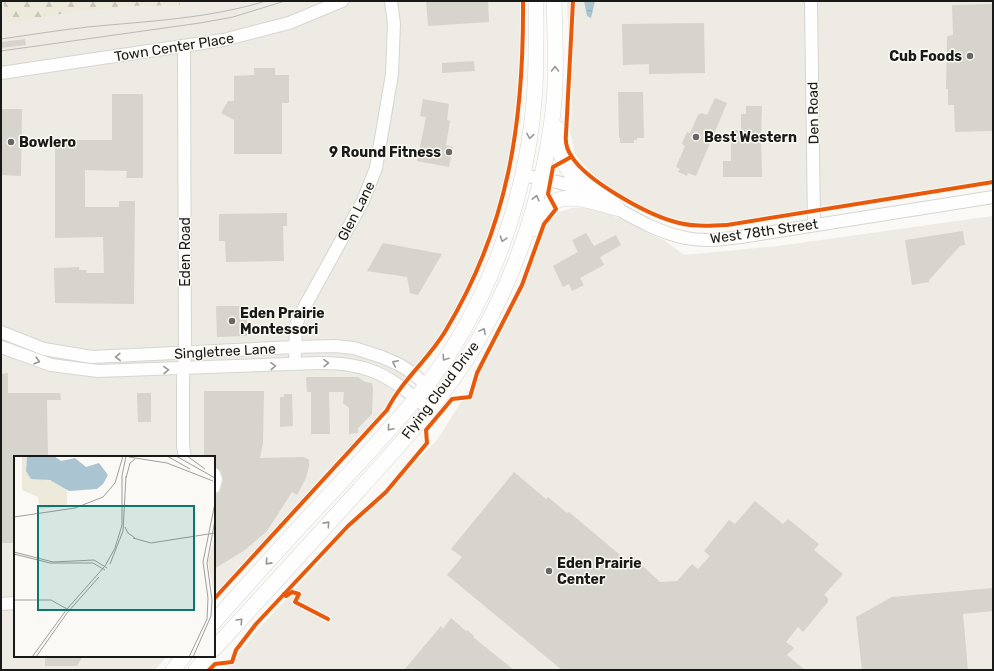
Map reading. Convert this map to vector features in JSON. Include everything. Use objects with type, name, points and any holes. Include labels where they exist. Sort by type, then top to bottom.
[{"type":"main road","name":"Flying Cloud Drive","points":[[215,621],[416,398],[463,329],[491,274],[522,175],[532,122],[535,93],[536,1]]},
{"type":"main road","name":"Flying Cloud Drive","points":[[215,648],[399,445],[429,409],[476,342],[516,264],[541,179],[553,112],[555,89],[554,1]]},
{"type":"main road","points":[[555,89],[557,146],[563,162],[571,173],[598,190],[616,208]]},
{"type":"main road","points":[[516,264],[526,252],[535,226],[542,212],[560,198],[576,197],[616,208]]},
{"type":"street","name":"Town Center Place","points":[[1,73],[223,40],[259,32],[289,23],[342,1]]},
{"type":"street","name":"Glen Lane","points":[[296,364],[296,325],[300,315],[363,201],[376,168],[392,74],[394,24],[391,1]]},
{"type":"street","name":"Den Road","points":[[811,1],[814,224]]},
{"type":"street","name":"Eden Road","points":[[184,46],[185,354],[183,369],[183,446],[185,456]]},
{"type":"street","name":"West 78th Street","points":[[522,175],[583,191],[667,233],[687,238],[721,239],[993,197]]},
{"type":"street","name":"Singletree Lane","points":[[1,332],[44,350],[92,358],[335,346],[368,352],[400,365],[438,396]]},
{"type":"street","name":"Singletree Lane","points":[[1,347],[32,359],[76,370],[98,371],[183,369],[335,363],[368,369],[390,379],[429,409]]},
{"type":"street","points":[[1,604],[14,603]]},
{"type":"street","points":[[179,663],[201,664]]},
{"type":"shaded area","points":[[1,1],[523,1],[522,84],[515,140],[507,179],[470,283],[446,330],[428,357],[372,426],[215,598],[215,456],[14,456],[14,657],[166,657],[155,670],[1,670]]},
{"type":"shaded area","points":[[567,1],[993,1],[993,185],[730,225],[706,225],[679,220],[656,213],[635,203],[595,178],[575,154],[570,131],[572,113]]},
{"type":"shaded area","name":"Eden Prairie Center","points":[[590,207],[610,214],[664,240],[684,255],[778,246],[993,216],[993,670],[226,670],[256,632],[342,537],[437,440],[488,359],[524,289],[540,239],[550,219],[559,212],[572,208]]},
{"type":"green space","points":[[3,1],[180,1],[180,5],[125,6],[66,13],[8,23]]},
{"type":"water","points":[[584,1],[595,1],[591,18],[587,16]]},
{"type":"building","points":[[426,1],[488,1],[489,22],[428,26]]},
{"type":"building","name":"Cub Foods","points":[[993,4],[993,131],[955,132],[954,105],[948,105],[948,89],[946,89],[947,36],[953,35],[952,5]]},
{"type":"building","points":[[704,23],[705,73],[649,74],[649,64],[623,65],[622,24]]},
{"type":"building","points":[[25,39],[26,45],[1,48],[1,42]]},
{"type":"building","points":[[474,61],[475,71],[442,73],[442,63]]},
{"type":"building","points":[[254,68],[275,68],[275,75],[289,75],[289,103],[282,103],[282,154],[234,154],[234,120],[221,113],[228,101],[234,101],[234,76],[254,75]]},
{"type":"building","points":[[618,92],[643,92],[644,138],[637,138],[637,140],[634,140],[634,143],[620,143]]},
{"type":"building","points":[[112,94],[143,94],[143,178],[126,178],[127,171],[85,170],[85,207],[119,207],[119,201],[135,201],[134,304],[55,303],[54,268],[79,267],[79,270],[86,270],[87,273],[104,273],[103,237],[55,238],[55,140],[112,140]]},
{"type":"building","name":"Best Western","points":[[715,98],[727,103],[696,176],[688,173],[687,176],[678,172],[680,169],[676,167],[685,146],[682,144],[683,141],[687,132],[690,133],[698,115],[701,113],[707,115]]},
{"type":"building","points":[[423,99],[449,104],[447,120],[450,121],[446,145],[453,147],[449,167],[417,161],[426,117],[420,116]]},
{"type":"building","points":[[746,106],[762,106],[762,177],[723,177],[723,161],[731,161],[731,138],[735,138],[735,130],[741,130],[741,114],[746,114]]},
{"type":"building","name":"Bowlero","points":[[1,109],[22,109],[21,176],[1,175]]},
{"type":"building","points":[[287,213],[287,226],[283,226],[284,261],[226,262],[225,241],[219,241],[219,214]]},
{"type":"building","points":[[963,231],[965,245],[960,246],[929,280],[929,282],[912,285],[905,240]]},
{"type":"building","points":[[586,233],[594,246],[616,235],[621,245],[600,257],[604,265],[580,278],[584,285],[572,291],[569,284],[563,287],[553,266],[578,252],[572,240]]},
{"type":"building","points":[[383,243],[442,254],[418,295],[410,293],[407,277],[367,271]]},
{"type":"building","name":"Eden Prairie Montessori","points":[[216,306],[247,306],[247,336],[217,337]]},
{"type":"building","points":[[8,373],[8,393],[60,393],[61,400],[47,400],[48,456],[14,456],[14,543],[1,543],[1,374]]},
{"type":"building","points":[[306,377],[358,377],[365,382],[372,383],[372,414],[358,428],[358,433],[349,434],[349,408],[343,403],[344,392],[329,392],[330,434],[311,434],[311,392],[307,392]]},
{"type":"building","points":[[204,391],[264,391],[263,443],[260,458],[304,457],[309,460],[306,478],[297,495],[292,492],[267,531],[245,550],[215,568],[215,494],[220,492],[223,480],[221,471],[215,468],[215,456],[204,456]]},
{"type":"building","points":[[137,393],[151,393],[151,422],[138,422]]},
{"type":"building","points":[[284,394],[292,394],[293,426],[280,427],[280,397],[284,397]]},
{"type":"building","name":"Eden Prairie Center","points":[[514,472],[546,499],[548,497],[567,513],[569,512],[626,560],[630,554],[660,582],[677,581],[692,564],[698,569],[710,556],[704,551],[729,520],[735,524],[755,501],[783,524],[788,519],[819,544],[814,550],[843,574],[824,595],[828,598],[828,602],[803,632],[798,627],[786,642],[794,648],[787,655],[805,670],[562,670],[447,575],[462,557],[451,549]]},
{"type":"building","points":[[993,588],[993,611],[963,614],[968,670],[862,670],[856,617],[892,597]]},
{"type":"building","points":[[451,618],[514,670],[404,670],[441,626],[443,629]]},
{"type":"building","points":[[45,657],[82,657],[77,666],[45,666]]},
{"type":"tram line","points":[[1,39],[77,28],[200,16],[266,1]]},
{"type":"tram line","points":[[1,51],[200,23],[233,17],[285,1]]},
{"type":"cycle path","points":[[215,598],[387,410],[400,389],[439,341],[467,291],[485,251],[498,211],[516,130],[523,45],[523,1]]},
{"type":"cycle path","points":[[573,1],[566,137],[568,149],[579,166],[590,176],[632,204],[647,211],[679,223],[706,226],[727,225],[993,182]]},
{"type":"cycle path","points":[[209,670],[215,664],[232,662],[236,650],[256,624],[348,526],[386,492],[427,443],[426,430],[452,399],[470,397],[477,373],[522,285],[544,224],[556,209],[548,194],[553,167],[571,157]]},
{"type":"cycle path","points":[[284,594],[286,596],[292,592],[299,594],[295,602],[328,619]]},
{"type":"place","name":"Cub Foods","points":[[970,56]]},
{"type":"place","name":"Best Western","points":[[696,137]]},
{"type":"place","name":"Bowlero","points":[[11,142]]},
{"type":"place","name":"9 Round Fitness","points":[[449,152]]},
{"type":"place","name":"Eden Prairie Montessori","points":[[232,321]]},
{"type":"place","name":"Eden Prairie Center","points":[[549,571]]}]
